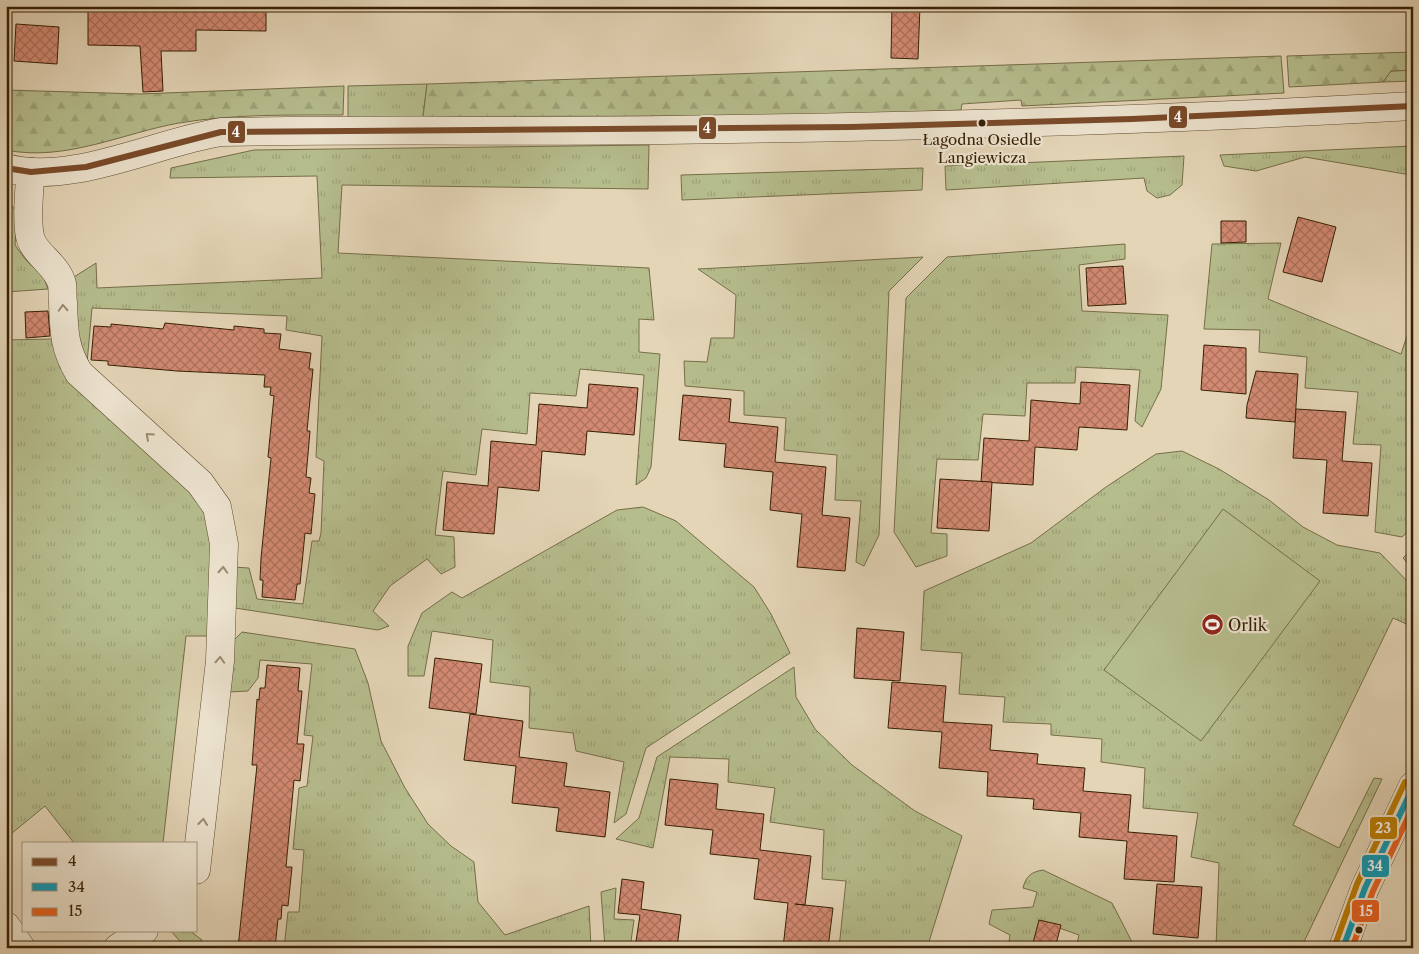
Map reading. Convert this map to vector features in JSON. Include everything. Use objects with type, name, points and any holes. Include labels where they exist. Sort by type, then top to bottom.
[{"type":"street","points":[[198,853],[220,662],[224,544],[217,506],[200,483],[79,373],[69,356],[65,340],[62,283],[50,262],[39,252],[31,240],[28,192],[18,170],[57,171],[95,164],[150,151],[197,136],[221,132],[663,130],[1006,125],[1203,118],[1413,106]]},
{"type":"street","points":[[1343,948],[1365,888],[1413,786]]},
{"type":"street","points":[[6,926],[21,948]]},
{"type":"street","points":[[118,948],[141,932]]},
{"type":"green space","points":[[1413,52],[1413,70],[1391,71],[1383,82],[1289,87],[1287,56]]},
{"type":"green space","points":[[1281,56],[1284,93],[1022,106],[1021,100],[962,104],[961,110],[827,115],[423,117],[427,84]]},
{"type":"green space","points":[[1413,70],[1413,81],[1383,82],[1391,71]]},
{"type":"green space","points":[[427,84],[423,117],[348,117],[348,86]]},
{"type":"green space","points":[[344,86],[343,115],[261,116],[200,120],[179,123],[72,149],[28,153],[6,150],[6,90],[140,94]]},
{"type":"green space","points":[[649,145],[648,189],[342,185],[338,253],[649,268],[654,320],[639,319],[639,352],[660,354],[651,467],[646,478],[636,485],[644,375],[580,369],[576,396],[530,393],[527,434],[482,429],[476,475],[443,471],[435,535],[454,537],[455,567],[441,574],[427,559],[390,586],[373,611],[389,626],[378,630],[235,608],[232,567],[249,568],[257,599],[303,604],[312,541],[319,541],[321,533],[324,461],[316,457],[322,336],[286,330],[287,316],[92,308],[87,363],[76,349],[74,277],[96,263],[97,288],[322,278],[317,176],[170,178],[171,168],[254,150]]},
{"type":"green space","points":[[1413,146],[1413,172],[1405,174],[1305,157],[1256,171],[1224,166],[1220,155]]},
{"type":"green space","points":[[1184,156],[1182,185],[1170,195],[1157,198],[1147,191],[1144,178],[946,190],[945,166]]},
{"type":"green space","points":[[923,168],[922,190],[682,200],[681,175]]},
{"type":"green space","points":[[6,195],[17,214],[15,245],[25,259],[44,278],[48,289],[6,292]]},
{"type":"green space","points":[[1281,243],[1268,299],[1401,354],[1413,318],[1413,527],[1402,537],[1375,532],[1381,445],[1353,444],[1358,392],[1305,388],[1307,357],[1259,352],[1260,330],[1204,329],[1212,244]]},
{"type":"green space","points":[[1125,244],[1125,259],[1079,265],[1082,311],[1168,315],[1161,389],[1142,427],[1135,421],[1140,370],[1076,367],[1075,383],[1027,383],[1025,416],[983,414],[978,460],[937,459],[931,533],[947,534],[947,556],[916,567],[894,532],[906,298],[947,257]]},
{"type":"green space","points":[[923,257],[889,291],[879,535],[864,566],[856,562],[861,501],[835,500],[837,455],[784,450],[786,418],[744,415],[744,391],[685,386],[684,361],[707,362],[711,338],[734,338],[736,295],[698,269]]},
{"type":"green space","points":[[52,339],[60,368],[80,390],[201,499],[213,542],[209,636],[186,636],[163,842],[73,842],[45,806],[6,838],[6,554],[10,544],[6,543],[6,340]]},
{"type":"green space","points":[[1182,451],[1219,469],[1269,500],[1303,527],[1337,545],[1380,553],[1413,587],[1413,627],[1393,618],[1293,825],[1339,848],[1374,778],[1382,779],[1301,948],[1216,948],[1219,863],[1191,857],[1198,813],[1143,808],[1145,768],[1101,762],[1102,739],[1051,735],[1051,724],[1003,722],[1005,697],[959,694],[962,653],[921,650],[924,591],[1031,543],[1106,487],[1156,454]]},
{"type":"green space","points":[[643,507],[676,521],[754,587],[771,614],[790,653],[646,748],[626,814],[614,823],[624,762],[576,751],[573,733],[529,728],[530,687],[490,682],[493,640],[432,631],[424,676],[408,676],[408,646],[422,613],[452,592],[462,598],[617,510]]},
{"type":"green space","name":"Orlik","points":[[1223,509],[1320,581],[1201,741],[1104,670]]},
{"type":"green space","points":[[1413,548],[1413,569],[1403,558]]},
{"type":"green space","points":[[242,632],[355,649],[368,683],[381,741],[405,788],[428,824],[451,846],[474,862],[478,902],[505,935],[589,906],[591,948],[284,948],[288,912],[299,912],[304,850],[293,849],[299,788],[307,786],[313,736],[304,735],[312,664],[260,660],[258,678],[248,691],[229,692],[229,645]]},
{"type":"green space","points":[[794,667],[796,697],[815,729],[852,765],[915,811],[962,836],[927,948],[839,948],[846,881],[822,879],[824,830],[770,822],[775,788],[728,782],[729,759],[670,757],[653,848],[616,839],[639,818],[657,757]]},
{"type":"green space","points":[[1043,870],[1112,903],[1135,948],[1076,948],[1079,935],[1040,921],[1035,946],[1009,942],[1010,935],[989,924],[992,910],[1033,907],[1037,892],[1023,888],[1030,875]]},
{"type":"green space","points":[[616,888],[614,919],[634,920],[630,948],[605,948],[601,892]]},
{"type":"green space","points":[[172,932],[192,932],[202,940],[196,948],[186,948]]},
{"type":"building","points":[[88,6],[266,6],[266,31],[196,30],[196,51],[161,51],[163,91],[143,92],[140,46],[88,45]]},
{"type":"building","points":[[892,6],[920,6],[918,59],[891,58]]},
{"type":"building","points":[[16,24],[59,27],[57,64],[14,61]]},
{"type":"building","points":[[1298,217],[1336,227],[1322,282],[1283,272]]},
{"type":"building","points":[[1221,221],[1246,221],[1246,242],[1221,243]]},
{"type":"building","points":[[1123,266],[1126,304],[1088,306],[1086,268]]},
{"type":"building","points":[[48,311],[50,336],[26,338],[25,312]]},
{"type":"building","points":[[165,323],[234,330],[234,326],[264,329],[264,333],[281,334],[279,349],[311,353],[309,369],[313,369],[307,431],[310,431],[306,477],[311,478],[309,493],[315,494],[311,534],[305,533],[300,584],[297,584],[295,600],[262,597],[263,580],[260,580],[261,558],[271,458],[268,457],[274,396],[270,395],[271,387],[264,387],[265,375],[177,371],[108,365],[108,361],[91,360],[94,326],[111,327],[111,324],[163,329]]},
{"type":"building","points":[[1204,345],[1246,348],[1246,394],[1201,390]]},
{"type":"building","points":[[1256,371],[1298,374],[1295,422],[1246,418],[1247,405]]},
{"type":"building","points":[[1081,382],[1130,385],[1127,430],[1079,427],[1077,450],[1035,447],[1033,485],[981,482],[984,438],[1029,441],[1031,400],[1080,404]]},
{"type":"building","points":[[589,384],[638,388],[634,435],[587,431],[585,455],[542,451],[539,491],[498,487],[494,534],[443,530],[447,482],[488,486],[491,441],[536,445],[539,404],[587,408]]},
{"type":"building","points":[[683,395],[731,399],[729,422],[778,427],[775,462],[826,467],[822,515],[850,518],[845,571],[797,567],[802,514],[770,510],[773,472],[724,467],[726,444],[679,440]]},
{"type":"building","points":[[1296,409],[1346,412],[1342,461],[1372,463],[1368,516],[1323,513],[1327,460],[1293,458]]},
{"type":"building","points":[[940,479],[992,482],[989,531],[937,528]]},
{"type":"building","points":[[857,628],[904,632],[900,681],[854,678]]},
{"type":"building","points":[[435,658],[482,664],[476,714],[429,708]]},
{"type":"building","points":[[267,665],[300,668],[298,691],[302,691],[297,744],[304,744],[300,781],[294,780],[286,867],[292,867],[288,906],[282,905],[281,919],[278,919],[275,948],[238,948],[257,765],[252,765],[257,699],[259,700],[260,688],[265,688]]},
{"type":"building","points":[[892,682],[946,686],[943,722],[992,725],[990,750],[1038,754],[1037,764],[1085,768],[1083,791],[1131,795],[1128,832],[1177,836],[1174,882],[1124,879],[1127,841],[1079,837],[1081,813],[1033,809],[1034,799],[987,796],[988,772],[939,768],[942,732],[888,728]]},
{"type":"building","points":[[470,714],[523,721],[519,757],[567,763],[564,786],[610,792],[605,837],[556,831],[559,808],[512,803],[516,766],[464,760]]},
{"type":"building","points":[[670,779],[718,784],[716,809],[764,814],[760,850],[811,856],[805,905],[795,904],[833,908],[828,948],[783,948],[788,903],[754,899],[759,859],[710,854],[713,830],[665,825]]},
{"type":"building","points":[[622,879],[644,882],[641,909],[681,915],[677,948],[635,948],[640,915],[618,913]]},
{"type":"building","points":[[1157,884],[1202,887],[1198,938],[1153,934]]},
{"type":"building","points":[[1039,920],[1061,925],[1055,948],[1033,943]]},
{"type":"transit line","name":"4","points":[[6,168],[31,172],[86,167],[221,132],[851,127],[1132,119],[1413,106]]},
{"type":"transit line","name":"23","points":[[1335,945],[1357,884],[1405,782]]},
{"type":"transit line","name":"34","points":[[1343,948],[1365,888],[1413,787]]},
{"type":"transit line","name":"15","points":[[1352,948],[1373,891],[1413,807]]},
{"type":"place","name":"Łagodna Osiedle Langiewicza","points":[[982,123]]},
{"type":"place","name":"Orlik","points":[[1212,625]]}]
